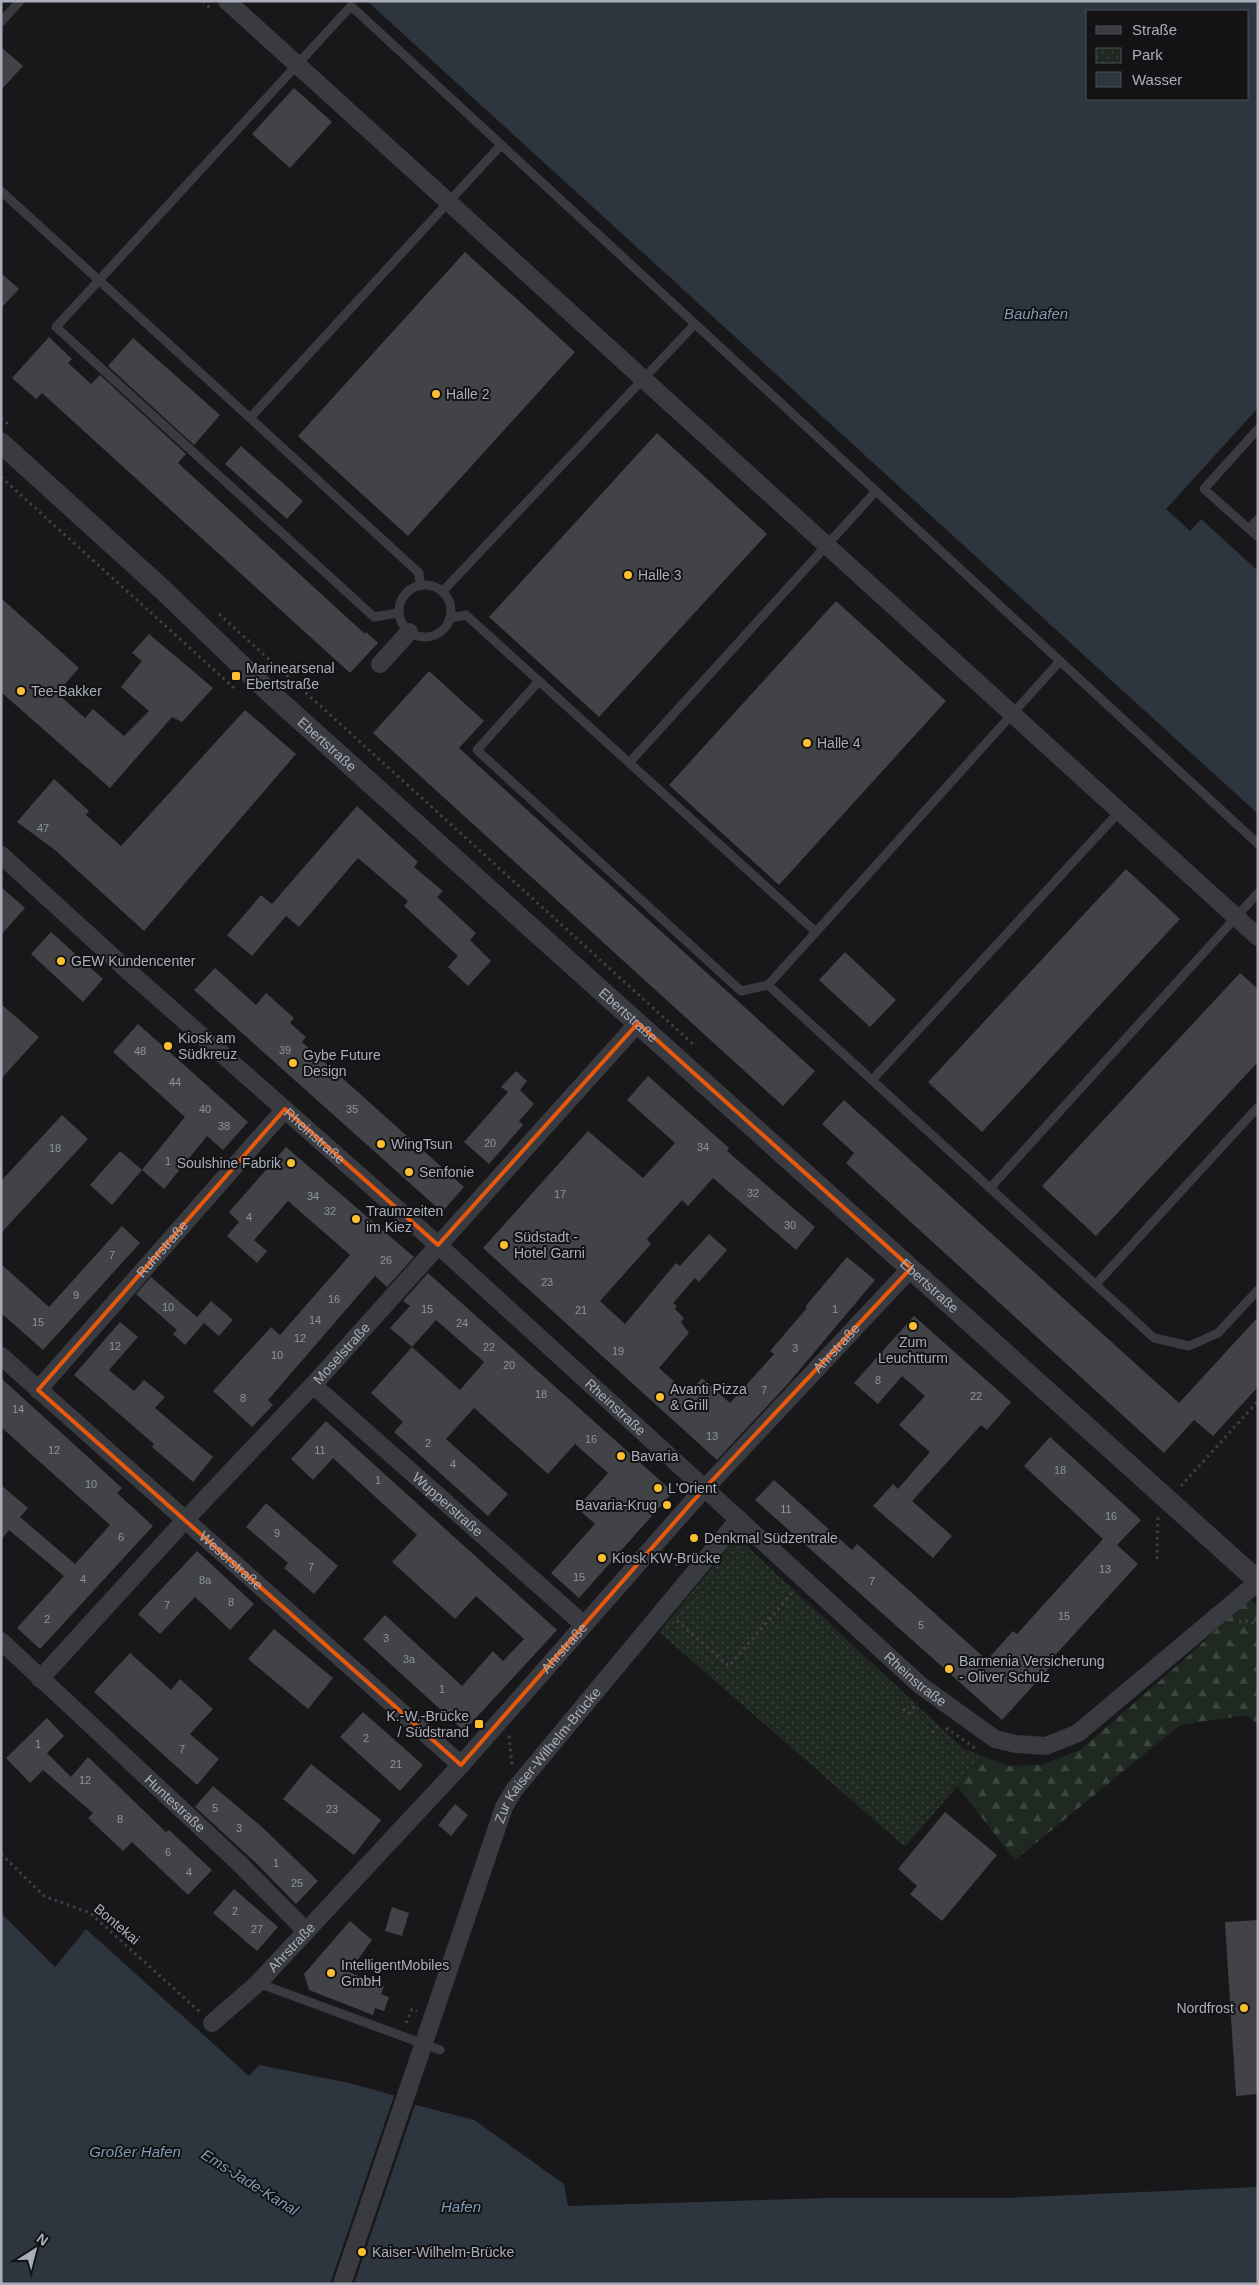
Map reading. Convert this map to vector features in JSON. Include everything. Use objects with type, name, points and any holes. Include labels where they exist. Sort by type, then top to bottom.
[{"type":"street","points":[[227,1],[1258,938]]},
{"type":"street","name":"Ebertstraße","points":[[8,437],[273,695],[1258,1581]]},
{"type":"street","points":[[380,664],[409,632]]},
{"type":"street","name":"Rheinstraße","points":[[1,855],[126,969],[438,1245],[920,1684],[995,1739],[1016,1744],[1046,1746],[1078,1733],[1258,1581]]},
{"type":"street","name":"Moselstraße","points":[[40,1679],[186,1518],[313,1384],[638,1022]]},
{"type":"street","name":"Ruhrstraße","points":[[38,1390],[285,1109]]},
{"type":"street","name":"Ahrstraße","points":[[212,2023],[258,1983],[461,1765],[583,1624],[705,1489],[911,1268]]},
{"type":"street","name":"Weserstraße","points":[[1,1356],[186,1518],[461,1765]]},
{"type":"street","name":"Wupperstraße","points":[[313,1384],[583,1624]]},
{"type":"street","name":"Zur Kaiser-Wilhelm-Brücke","points":[[342,2284],[504,1807],[514,1790],[739,1519]]},
{"type":"street","name":"Huntestraße","points":[[1,1641],[239,1862],[306,1931]]},
{"type":"lane","points":[[1,22],[20,1]]},
{"type":"lane","points":[[398,612],[374,617],[56,327],[297,65],[348,4],[1258,844]]},
{"type":"lane","points":[[250,418],[501,145]]},
{"type":"lane","points":[[1,191],[419,573],[420,584]]},
{"type":"lane","points":[[443,592],[695,324]]},
{"type":"lane","points":[[1258,429],[1204,489],[1258,537]]},
{"type":"lane","points":[[629,763],[876,491]]},
{"type":"lane","points":[[1249,529],[1258,519]]},
{"type":"lane","points":[[420,584],[433,585],[443,592],[450,604],[450,618],[447,626],[433,636],[425,637],[409,632],[400,620],[398,612],[402,597],[413,587],[420,584]]},
{"type":"lane","points":[[450,618],[466,615],[816,932]]},
{"type":"lane","points":[[539,681],[477,750],[742,991],[768,985],[1060,662]]},
{"type":"lane","points":[[872,1080],[1119,812]]},
{"type":"lane","points":[[990,1188],[1258,893]]},
{"type":"lane","points":[[768,985],[1154,1338],[1189,1346],[1218,1333],[1258,1290]]},
{"type":"lane","points":[[1096,1284],[1258,1107]]},
{"type":"lane","points":[[258,1983],[440,2050]]},
{"type":"path","points":[[1,418],[8,437]]},
{"type":"path","points":[[217,612],[701,1051]]},
{"type":"path","points":[[1169,1499],[1258,1401]]},
{"type":"path","points":[[1157,1559],[1173,1479]]},
{"type":"path","points":[[786,1585],[800,1598]]},
{"type":"path","points":[[673,1618],[729,1666],[793,1591]]},
{"type":"path","points":[[1233,1623],[1247,1621],[1258,1625]]},
{"type":"path","points":[[910,1696],[923,1707]]},
{"type":"path","points":[[903,1709],[908,1713],[918,1702]]},
{"type":"path","points":[[936,1720],[961,1740],[981,1750]]},
{"type":"path","points":[[932,1733],[940,1723]]},
{"type":"path","name":"Bontekai","points":[[1,1854],[44,1896],[90,1913],[212,2023]]},
{"type":"path","points":[[398,2020],[406,2023],[412,2009]]},
{"type":"highlighted area","points":[[638,1023],[911,1268],[694,1500],[461,1765],[38,1390],[285,1109],[438,1245]]},
{"type":"green space","points":[[737,1537],[964,1749],[983,1756],[905,1847],[659,1632]]},
{"type":"green space","points":[[1249,1598],[1258,1606],[1258,1725],[1247,1715],[1180,1725],[1015,1860],[957,1786],[983,1756],[1008,1766],[1041,1765],[1080,1750],[1194,1651]]},
{"type":"water","name":"Bauhafen","points":[[367,1],[1258,1],[1258,408],[1166,509],[1190,531],[1201,519],[1258,571],[1258,814]]},
{"type":"water","points":[[1,1913],[55,1967],[86,1929],[249,2076],[259,2065],[349,2083],[400,2097],[416,2105],[474,2120],[564,2184],[568,2206],[826,2198],[1007,2198],[1258,2187],[1258,2284],[1,2284]]},
{"type":"pier","points":[[395,2093],[416,2102],[354,2284],[330,2284]]},
{"type":"building","points":[[1,47],[23,66],[1,90]]},
{"type":"building","points":[[294,88],[332,122],[290,168],[252,134]]},
{"type":"building","name":"Halle 2","points":[[465,252],[575,352],[408,536],[298,436]]},
{"type":"building","points":[[1,273],[19,289],[1,308]]},
{"type":"building","points":[[49,337],[72,359],[68,363],[91,384],[100,375],[186,454],[178,463],[365,634],[366,632],[378,643],[350,673],[42,393],[36,399],[12,378]]},
{"type":"building","points":[[133,338],[220,415],[194,445],[108,366]]},
{"type":"building","name":"Halle 3","points":[[657,433],[767,534],[599,717],[489,617]]},
{"type":"building","points":[[241,446],[303,501],[287,519],[225,464]]},
{"type":"building","points":[[1,598],[79,668],[57,693],[85,718],[93,709],[124,736],[149,711],[121,687],[142,661],[132,653],[149,634],[213,688],[182,722],[172,717],[110,788],[1,692]]},
{"type":"building","name":"Halle 4","points":[[836,601],[946,701],[779,885],[669,785]]},
{"type":"building","points":[[429,671],[484,721],[459,748],[815,1071],[783,1106],[373,733]]},
{"type":"building","points":[[245,710],[296,754],[144,931],[55,850],[17,822],[54,779],[89,811],[86,815],[121,846]]},
{"type":"building","points":[[357,806],[418,862],[414,867],[443,891],[437,897],[476,933],[470,940],[491,961],[468,986],[448,967],[458,956],[404,906],[408,901],[358,858],[299,927],[286,916],[252,956],[227,935],[261,895],[272,904]]},
{"type":"building","points":[[1126,869],[1180,919],[982,1132],[928,1082]]},
{"type":"building","points":[[1,887],[25,908],[1,935]]},
{"type":"building","points":[[51,932],[103,979],[83,1002],[31,954]]},
{"type":"building","points":[[845,952],[896,1000],[870,1027],[819,980]]},
{"type":"building","points":[[215,968],[256,1005],[266,993],[294,1018],[290,1023],[306,1037],[302,1042],[464,1187],[442,1212],[194,990]]},
{"type":"building","points":[[1240,973],[1258,989],[1258,1062],[1096,1236],[1042,1186]]},
{"type":"building","points":[[1,1004],[39,1037],[1,1079]]},
{"type":"building","points":[[138,1024],[248,1122],[223,1150],[207,1136],[164,1189],[142,1170],[185,1117],[113,1052]]},
{"type":"building","points":[[516,1071],[527,1081],[520,1090],[534,1104],[519,1121],[523,1125],[489,1164],[464,1142],[508,1092],[501,1087]]},
{"type":"building","points":[[648,1076],[729,1148],[727,1151],[815,1227],[796,1250],[713,1178],[688,1206],[682,1200],[647,1239],[651,1244],[600,1301],[625,1324],[676,1263],[680,1266],[709,1234],[727,1250],[699,1282],[695,1278],[673,1303],[677,1306],[675,1309],[684,1318],[681,1322],[689,1333],[659,1368],[688,1394],[702,1378],[730,1403],[774,1354],[770,1351],[847,1257],[875,1280],[786,1386],[717,1460],[483,1248],[588,1131],[643,1178],[675,1143],[627,1100]]},
{"type":"building","points":[[844,1100],[1179,1403],[1258,1317],[1258,1387],[1213,1436],[1194,1420],[1164,1453],[846,1163],[854,1153],[822,1124]]},
{"type":"building","points":[[62,1115],[88,1139],[1,1233],[1,1181]]},
{"type":"building","points":[[286,1147],[414,1257],[387,1287],[375,1276],[268,1400],[273,1405],[252,1427],[213,1391],[271,1327],[280,1335],[350,1255],[288,1201],[254,1240],[267,1251],[257,1263],[227,1236],[239,1222],[229,1212]]},
{"type":"building","points":[[120,1151],[142,1170],[112,1205],[90,1185]]},
{"type":"building","points":[[122,1226],[140,1243],[43,1350],[1,1313],[1,1264],[49,1307]]},
{"type":"building","points":[[428,1273],[673,1492],[579,1598],[551,1573],[595,1524],[577,1508],[608,1473],[575,1444],[548,1474],[474,1408],[446,1439],[508,1494],[488,1516],[394,1432],[403,1422],[371,1393],[412,1347],[390,1328],[410,1306],[403,1301]],"holes":[[[436,1320],[484,1362],[460,1390],[412,1347]]]},
{"type":"building","points":[[151,1277],[197,1317],[211,1301],[233,1320],[219,1336],[204,1323],[185,1345],[173,1334],[177,1330],[136,1294]]},
{"type":"building","points":[[914,1316],[1011,1402],[987,1430],[981,1425],[912,1501],[952,1536],[933,1558],[873,1506],[893,1484],[898,1489],[930,1452],[899,1425],[925,1396],[902,1376],[878,1404],[854,1383]]},
{"type":"building","points":[[120,1322],[138,1337],[109,1370],[134,1391],[144,1380],[165,1397],[155,1408],[213,1457],[193,1482],[152,1447],[154,1444],[74,1375]]},
{"type":"building","points":[[1,1378],[122,1488],[117,1493],[153,1526],[40,1649],[17,1628],[64,1576],[9,1530],[1,1540],[1,1485],[28,1508],[20,1517],[75,1564],[110,1525],[1,1427]]},
{"type":"building","points":[[326,1421],[557,1630],[464,1731],[363,1639],[385,1615],[462,1686],[493,1651],[503,1661],[524,1639],[476,1596],[455,1619],[392,1562],[417,1535],[333,1458],[313,1480],[291,1459]]},
{"type":"building","points":[[1050,1437],[1141,1520],[1117,1545],[1138,1564],[1049,1662],[1052,1665],[1002,1720],[755,1500],[774,1480],[852,1550],[857,1544],[987,1660],[1013,1631],[1017,1634],[1103,1539],[1024,1466]]},
{"type":"building","points":[[266,1503],[338,1566],[314,1594],[284,1568],[288,1563],[246,1527]]},
{"type":"building","points":[[197,1551],[254,1604],[230,1630],[195,1597],[160,1634],[138,1614]]},
{"type":"building","points":[[274,1629],[333,1678],[308,1709],[248,1659]]},
{"type":"building","points":[[130,1653],[171,1690],[180,1679],[213,1709],[190,1734],[219,1759],[197,1785],[94,1692]]},
{"type":"building","points":[[363,1712],[423,1765],[400,1791],[340,1737]]},
{"type":"building","points":[[47,1718],[64,1736],[47,1753],[71,1777],[88,1757],[166,1832],[169,1830],[212,1870],[188,1895],[132,1842],[123,1851],[88,1818],[93,1813],[43,1770],[30,1783],[6,1758]]},
{"type":"building","points":[[311,1764],[381,1820],[354,1855],[283,1799]]},
{"type":"building","points":[[213,1786],[262,1827],[318,1881],[296,1904],[256,1863],[195,1807]]},
{"type":"building","points":[[455,1804],[468,1815],[451,1836],[438,1825]]},
{"type":"building","points":[[945,1812],[997,1855],[942,1921],[910,1894],[917,1886],[898,1869]]},
{"type":"building","points":[[234,1889],[278,1927],[257,1951],[213,1913]]},
{"type":"building","points":[[392,1907],[409,1913],[402,1936],[385,1931]]},
{"type":"building","name":"Nordfrost","points":[[1258,1920],[1258,2094],[1236,2096],[1225,1922]]},
{"type":"building","points":[[350,1921],[372,1940],[349,1972],[384,1987],[381,1994],[389,1997],[384,2011],[375,2008],[373,2015],[309,1990],[304,1974]]},
{"type":"place","name":"Halle 2","points":[[436,394]]},
{"type":"place","name":"Halle 3","points":[[628,575]]},
{"type":"place","name":"Marinearsenal Ebertstraße","points":[[236,676]]},
{"type":"place","name":"Tee-Bakker","points":[[21,691]]},
{"type":"place","name":"Halle 4","points":[[807,743]]},
{"type":"place","name":"GEW Kundencenter","points":[[61,961]]},
{"type":"place","name":"Kiosk am Südkreuz","points":[[168,1046]]},
{"type":"place","name":"Gybe Future Design","points":[[293,1063]]},
{"type":"place","name":"WingTsun","points":[[381,1144]]},
{"type":"place","name":"Soulshine Fabrik","points":[[291,1163]]},
{"type":"place","name":"Senfonie","points":[[409,1172]]},
{"type":"place","name":"Traumzeiten im Kiez","points":[[356,1219]]},
{"type":"place","name":"Südstadt - Hotel Garni","points":[[504,1245]]},
{"type":"place","name":"Zum Leuchtturm","points":[[913,1326]]},
{"type":"place","name":"Avanti Pizza & Grill","points":[[660,1397]]},
{"type":"place","name":"Bavaria","points":[[621,1456]]},
{"type":"place","name":"L'Orient","points":[[658,1488]]},
{"type":"place","name":"Bavaria-Krug","points":[[667,1505]]},
{"type":"place","name":"Denkmal Südzentrale","points":[[694,1538]]},
{"type":"place","name":"Kiosk KW-Brücke","points":[[602,1558]]},
{"type":"place","name":"Barmenia Versicherung - Oliver Schulz","points":[[949,1669]]},
{"type":"place","name":"K.-W.-Brücke / Südstrand","points":[[479,1724]]},
{"type":"place","name":"IntelligentMobiles GmbH","points":[[331,1973]]},
{"type":"place","name":"Nordfrost","points":[[1244,2008]]},
{"type":"place","name":"Kaiser-Wilhelm-Brücke","points":[[362,2252]]},
{"type":"water label","name":"Großer Hafen","points":[[135,2151]]},
{"type":"water label","name":"Ems-Jade-Kanal","points":[[250,2182]]},
{"type":"water label","name":"Hafen","points":[[461,2206]]}]
